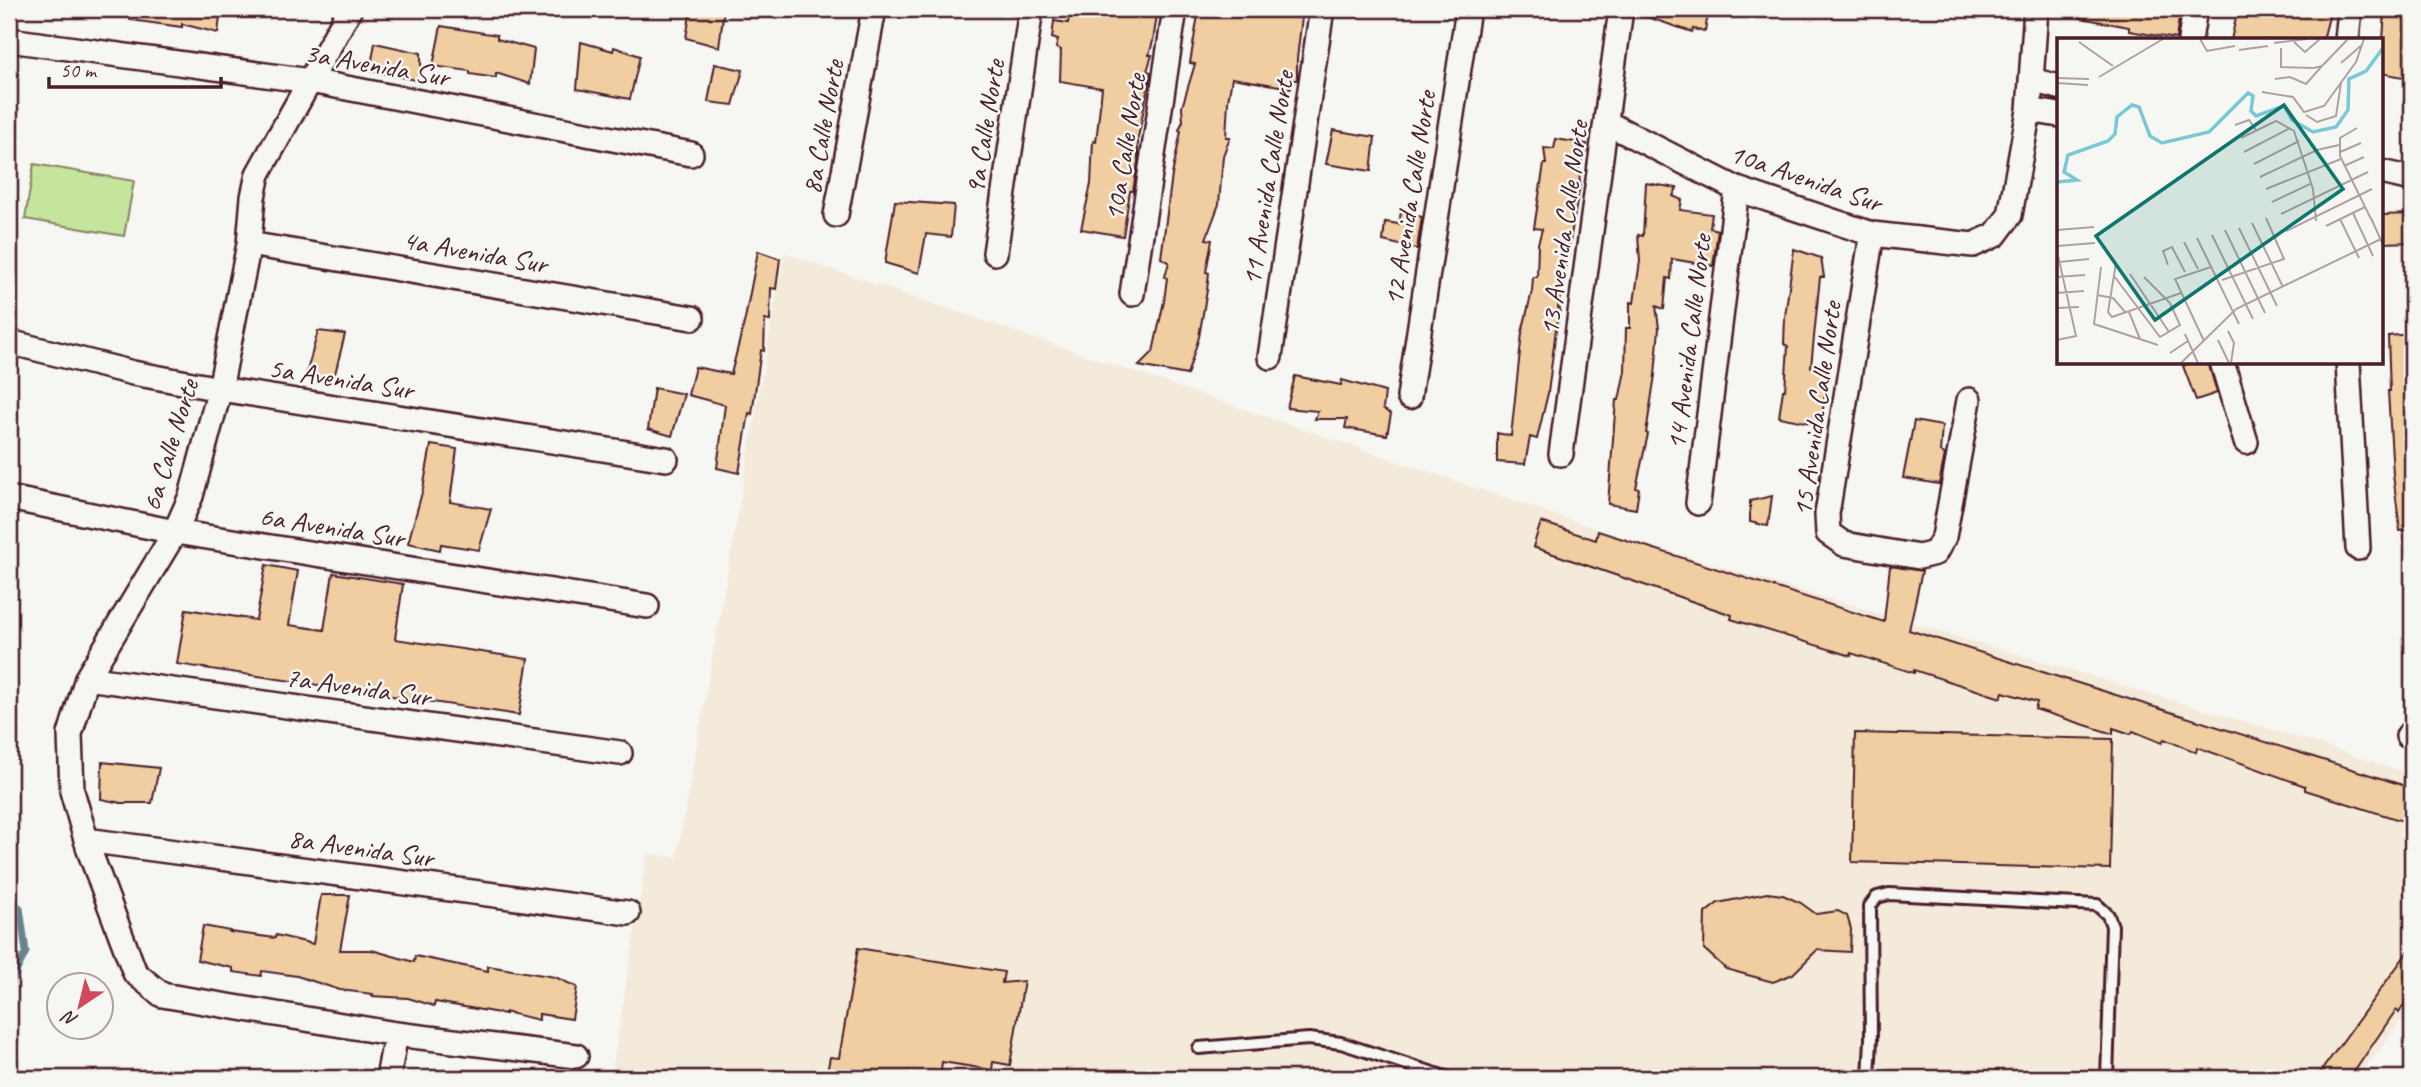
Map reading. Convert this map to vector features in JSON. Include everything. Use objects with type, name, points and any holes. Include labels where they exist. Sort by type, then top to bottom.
[{"type":"street","name":"6a Calle Norte","points":[[349,9],[258,174],[249,244],[220,389],[191,496],[175,532],[88,678],[70,734],[72,791],[86,840],[135,973],[162,995],[396,1034]]},
{"type":"street","name":"8a Calle Norte","points":[[836,215],[874,9]]},
{"type":"street","name":"9a Calle Norte","points":[[995,253],[1031,9]]},
{"type":"street","name":"10a Calle Norte","points":[[1132,294],[1175,9]]},
{"type":"street","name":"11 Avenida Calle Norte","points":[[1270,357],[1322,9]]},
{"type":"street","name":"12 Avenida Calle Norte","points":[[1409,397],[1468,9]]},
{"type":"street","name":"13 Avenida Calle Norte","points":[[1561,454],[1622,9]]},
{"type":"street","points":[[2036,9],[2029,110],[2057,115]]},
{"type":"street","points":[[2190,38],[2194,9]]},
{"type":"street","points":[[2347,38],[2350,9]]},
{"type":"street","name":"3a Avenida Sur","points":[[9,40],[310,81],[691,154]]},
{"type":"street","points":[[2031,80],[2057,86]]},
{"type":"street","name":"10a Avenida Sur","points":[[1607,123],[1737,189],[1872,234],[1973,245],[1994,236],[2010,215],[2029,110]]},
{"type":"street","points":[[2382,172],[2412,179]]},
{"type":"street","name":"14 Avenida Calle Norte","points":[[1698,503],[1737,189]]},
{"type":"street","name":"15 Avenida Calle Norte","points":[[1872,234],[1827,514],[1828,533],[1844,544],[1919,557],[1935,553],[1944,537],[1969,400]]},
{"type":"street","name":"4a Avenida Sur","points":[[249,244],[691,318]]},
{"type":"street","name":"5a Avenida Sur","points":[[9,342],[133,373],[220,389],[666,459]]},
{"type":"street","points":[[2223,364],[2246,442]]},
{"type":"street","points":[[2348,364],[2358,548]]},
{"type":"street","name":"6a Avenida Sur","points":[[9,498],[175,532],[648,606]]},
{"type":"street","name":"7a Avenida Sur","points":[[88,678],[621,753]]},
{"type":"street","name":"8a Avenida Sur","points":[[86,840],[628,913]]},
{"type":"street","points":[[388,1078],[396,1034],[576,1056]]},
{"type":"lane","points":[[1869,1078],[1870,906],[1877,897],[1889,894],[2097,905],[2108,915],[2112,926],[2107,1078]]},
{"type":"lane","points":[[1199,1048],[1308,1039],[1341,1043],[1449,1078]]},
{"type":"shaded area","points":[[784,253],[1624,538],[2313,742],[2412,775],[2412,1006],[2358,1078],[611,1078],[647,854],[677,857]]},
{"type":"green space","points":[[34,164],[134,181],[124,236],[25,219]]},
{"type":"building","points":[[130,9],[221,9],[218,33],[182,24],[182,27],[130,20]]},
{"type":"building","points":[[691,9],[724,9],[719,47],[686,38]]},
{"type":"building","points":[[1070,9],[1158,9],[1149,55],[1152,55],[1147,71],[1151,72],[1138,138],[1138,162],[1123,236],[1081,229],[1091,184],[1093,141],[1096,142],[1102,88],[1060,81],[1061,50],[1056,48],[1058,40],[1052,38],[1054,21],[1068,23]]},
{"type":"building","points":[[1199,9],[1303,9],[1297,80],[1292,80],[1291,88],[1232,78],[1226,137],[1230,137],[1223,156],[1219,204],[1206,239],[1212,240],[1206,272],[1209,273],[1207,290],[1199,337],[1187,375],[1139,366],[1153,352],[1164,301],[1169,262],[1161,258],[1181,131],[1179,130],[1183,121],[1182,107],[1195,64],[1190,63]]},
{"type":"building","points":[[1635,9],[1709,9],[1705,31],[1693,29],[1692,32],[1635,13]]},
{"type":"building","points":[[2081,9],[2180,11],[2176,38],[2129,31],[2129,27],[2080,18]]},
{"type":"building","points":[[2238,9],[2331,9],[2324,38],[2231,38]]},
{"type":"building","points":[[2385,9],[2412,9],[2412,58],[2409,78],[2382,73]]},
{"type":"building","points":[[441,26],[497,35],[497,39],[534,49],[530,84],[496,73],[496,78],[433,66]]},
{"type":"building","points":[[581,42],[613,51],[614,47],[640,56],[630,99],[577,89]]},
{"type":"building","points":[[375,43],[421,53],[421,81],[370,71]]},
{"type":"building","points":[[715,64],[743,70],[733,105],[708,102]]},
{"type":"building","points":[[1333,130],[1375,137],[1371,171],[1326,164]]},
{"type":"building","points":[[1556,139],[1587,144],[1579,168],[1580,185],[1558,308],[1560,309],[1548,393],[1537,439],[1530,437],[1525,464],[1497,462],[1497,433],[1511,436],[1522,333],[1533,277],[1537,277],[1538,244],[1542,229],[1534,228],[1546,164],[1544,148],[1554,149]]},
{"type":"building","points":[[1646,183],[1677,188],[1673,196],[1682,200],[1680,210],[1712,214],[1710,228],[1718,230],[1713,266],[1672,259],[1671,279],[1667,278],[1664,309],[1656,306],[1659,328],[1655,375],[1646,433],[1648,434],[1636,488],[1639,489],[1636,509],[1608,504],[1616,400],[1619,400],[1625,371],[1626,328],[1630,328],[1630,302],[1634,303],[1640,261],[1638,235],[1643,236]]},
{"type":"building","points":[[895,201],[954,205],[951,237],[926,234],[919,273],[885,263]]},
{"type":"building","points":[[1401,212],[1422,217],[1417,249],[1383,241],[1385,222],[1399,224]]},
{"type":"building","points":[[2412,214],[2412,242],[2383,243],[2382,215]]},
{"type":"building","points":[[1794,249],[1821,258],[1824,277],[1820,277],[1811,367],[1828,370],[1821,425],[1779,417],[1785,390],[1788,346],[1784,344],[1785,317]]},
{"type":"building","points":[[758,251],[780,259],[776,289],[771,288],[770,321],[765,320],[764,351],[761,350],[752,414],[749,413],[739,473],[717,468],[725,405],[688,395],[695,367],[731,374]]},
{"type":"building","points":[[318,331],[345,334],[334,378],[306,375]]},
{"type":"building","points":[[2412,334],[2412,530],[2400,531],[2393,474],[2388,336]]},
{"type":"building","points":[[2209,364],[2217,393],[2196,400],[2183,366]]},
{"type":"building","points":[[1295,376],[1341,385],[1342,380],[1385,392],[1383,409],[1391,414],[1387,435],[1345,428],[1347,419],[1315,419],[1318,411],[1287,408]]},
{"type":"building","points":[[654,388],[684,394],[672,436],[648,429]]},
{"type":"building","points":[[1914,421],[1942,426],[1940,452],[1945,454],[1939,484],[1903,478]]},
{"type":"building","points":[[431,445],[457,449],[450,502],[491,509],[479,550],[441,544],[440,550],[408,543],[423,489]]},
{"type":"building","points":[[1772,496],[1768,526],[1750,522],[1750,501]]},
{"type":"building","points":[[1541,522],[1596,540],[1598,531],[1884,622],[1890,566],[1922,571],[1909,630],[2412,788],[2412,824],[2305,790],[2305,786],[2197,747],[2196,752],[2164,739],[2162,743],[2133,731],[2131,734],[2113,728],[2113,734],[2035,709],[2037,702],[2003,692],[2001,698],[1914,670],[1914,673],[1851,653],[1851,656],[1731,619],[1732,615],[1533,547]]},
{"type":"building","points":[[266,565],[298,571],[289,625],[324,630],[333,573],[403,584],[395,639],[528,659],[519,715],[177,664],[186,609],[256,620]]},
{"type":"building","points":[[1855,733],[2113,739],[2110,869],[1852,862]]},
{"type":"building","points":[[102,762],[159,768],[152,803],[121,803],[101,799]]},
{"type":"building","points":[[1767,893],[1783,895],[1816,914],[1838,911],[1847,916],[1851,929],[1850,952],[1817,950],[1793,974],[1773,982],[1726,969],[1704,949],[1705,913],[1718,903]]},
{"type":"building","points":[[321,895],[350,895],[340,950],[372,950],[414,962],[415,956],[488,971],[488,966],[555,977],[577,987],[572,1019],[539,1014],[539,1020],[435,1002],[434,1006],[408,998],[372,996],[373,994],[340,990],[297,976],[262,971],[261,976],[233,972],[233,968],[197,960],[203,926],[275,938],[276,935],[313,944]]},
{"type":"building","points":[[2412,946],[2412,991],[2399,1013],[2396,1010],[2350,1078],[2316,1078]]},
{"type":"building","points":[[858,948],[1004,972],[1002,983],[1024,981],[1010,1065],[993,1062],[992,1070],[942,1062],[940,1078],[826,1078],[830,1057],[839,1058]]},
{"type":"waterway","points":[[9,898],[20,908],[26,952],[11,982],[9,994]]}]
